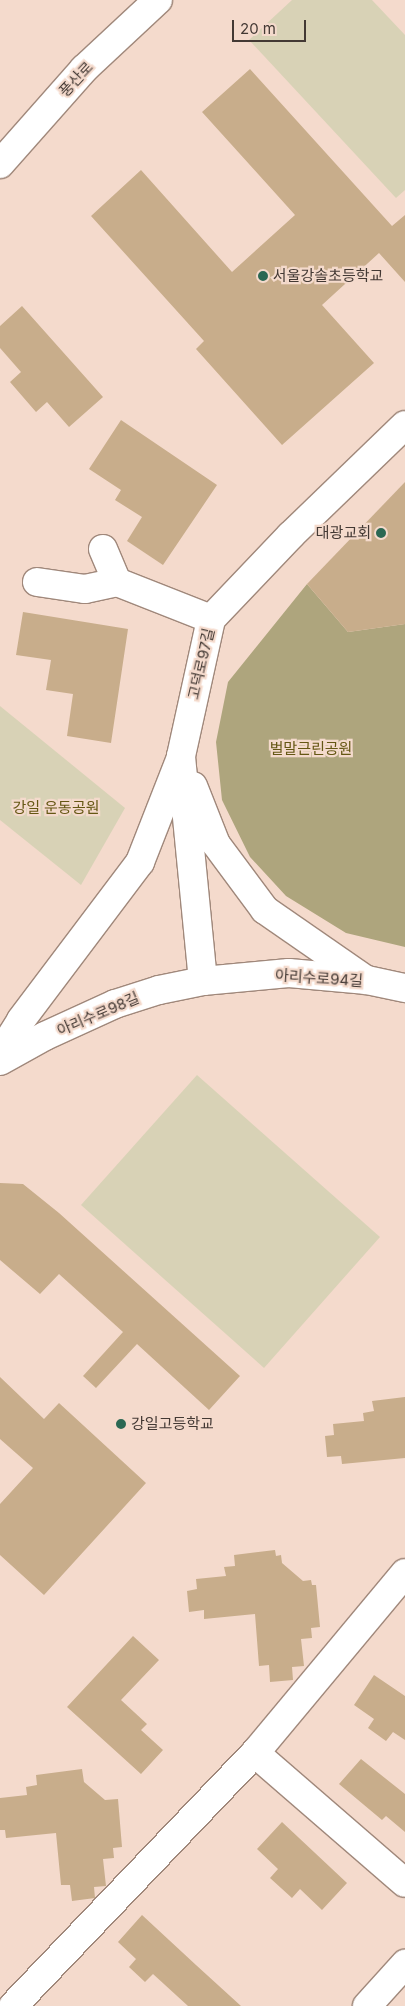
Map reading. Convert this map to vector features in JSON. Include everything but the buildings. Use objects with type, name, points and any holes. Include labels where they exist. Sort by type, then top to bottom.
[{"type":"street","name":"풍산로","points":[[0,164],[84,69],[158,0]]},
{"type":"street","name":"고덕로97길","points":[[203,981],[181,756],[211,619],[291,535],[405,425]]},
{"type":"street","points":[[103,548],[117,582]]},
{"type":"street","points":[[37,582],[85,589],[117,582],[211,619]]},
{"type":"street","points":[[181,756],[216,844],[265,910],[367,980]]},
{"type":"street","points":[[0,1054],[21,1020],[140,862],[181,756]]},
{"type":"street","name":"아리수로94길","points":[[203,981],[289,973],[367,980],[405,988]]},
{"type":"street","name":"아리수로98길","points":[[0,1062],[45,1036],[115,1004],[159,990],[203,981]]},
{"type":"street","points":[[12,2006],[256,1753],[405,1573]]},
{"type":"street","points":[[256,1753],[405,1884]]},
{"type":"street","points":[[367,2006],[405,1964]]},
{"type":"green space","points":[[292,0],[372,0],[405,35],[405,190],[396,198],[249,40]]},
{"type":"green space","name":"벌말근린공원","points":[[307,584],[348,632],[405,624],[405,947],[346,933],[286,896],[250,857],[222,800],[216,742],[228,682]]},
{"type":"green space","name":"강일 운동공원","points":[[0,706],[125,808],[81,885],[0,820]]},
{"type":"green space","points":[[197,1075],[380,1237],[264,1368],[81,1205]]},
{"type":"place","name":"서울강솔초등학교","points":[[263,276]]},
{"type":"place","name":"대광교회","points":[[381,533]]},
{"type":"place","name":"강일고등학교","points":[[121,1424]]}]
